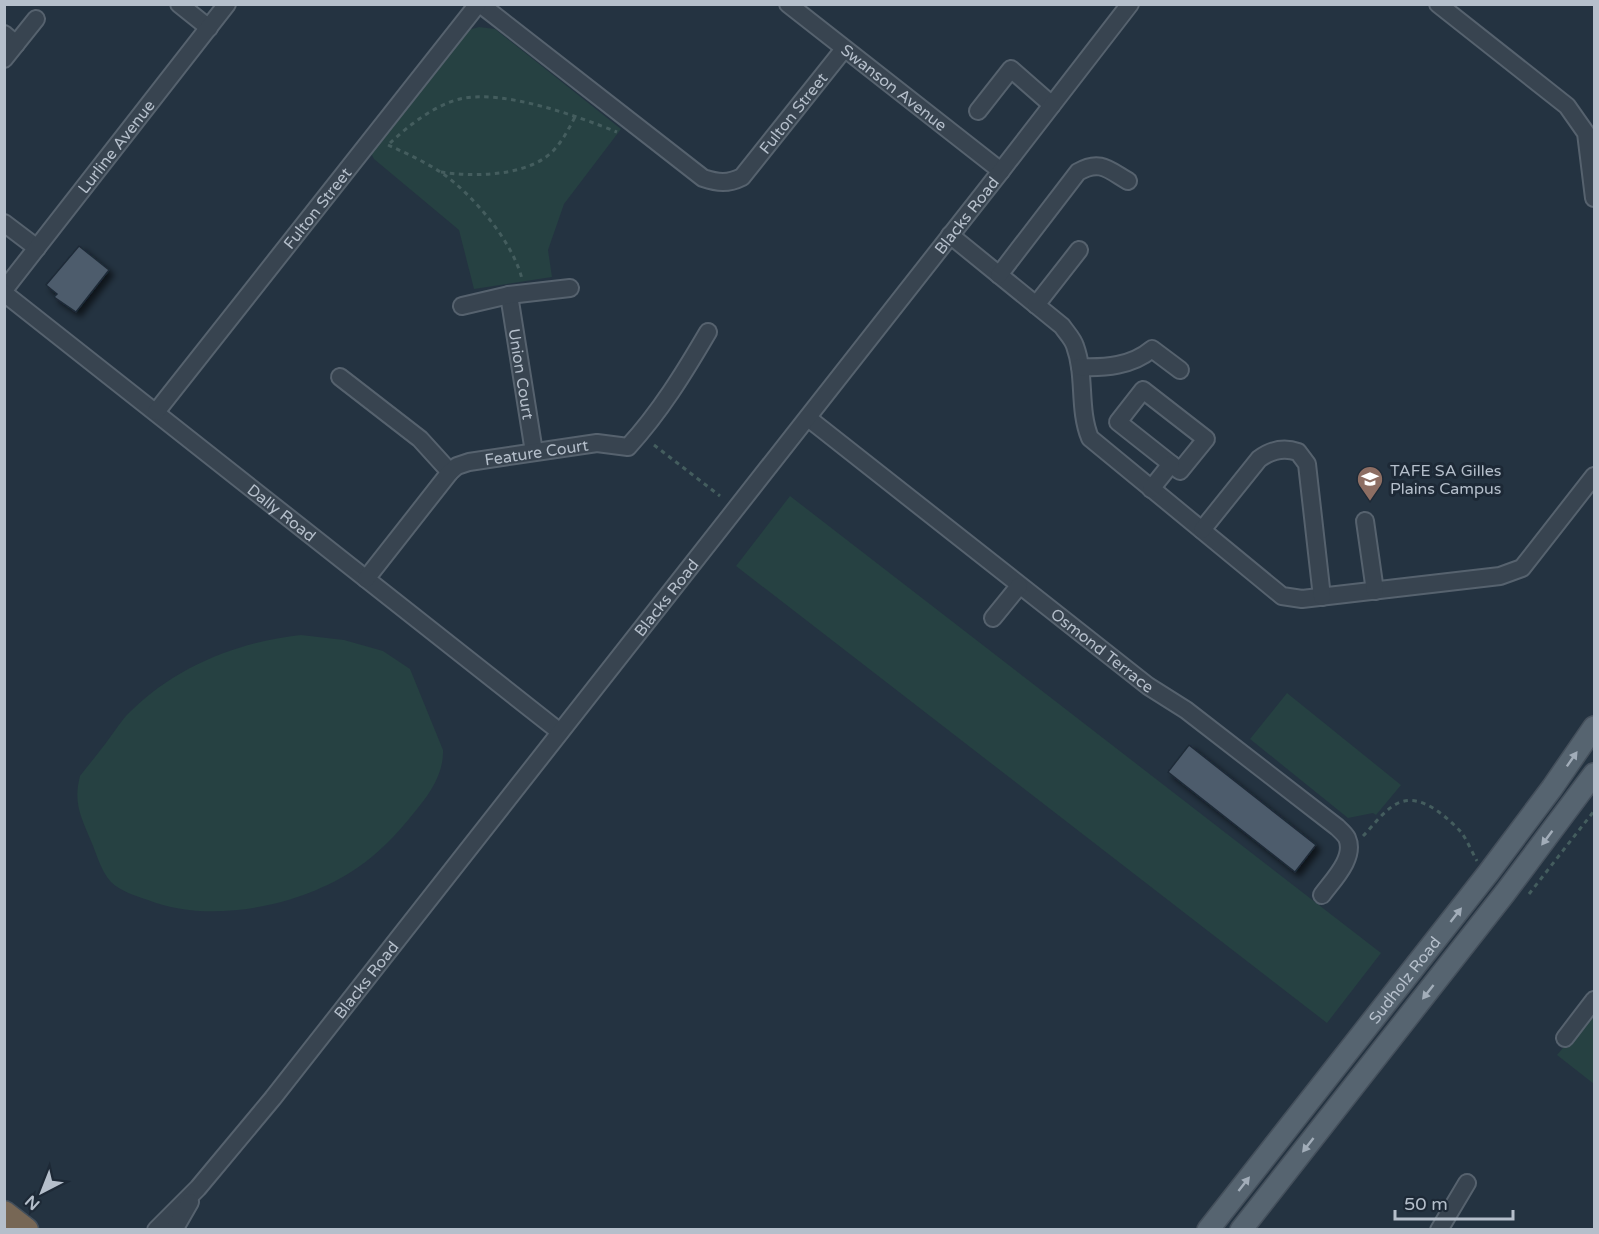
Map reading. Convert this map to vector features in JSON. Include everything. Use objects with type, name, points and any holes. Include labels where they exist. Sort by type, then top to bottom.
[{"type":"highway","points":[[4,1213],[26,1230]]},
{"type":"main road","name":"Sudholz Road","points":[[1208,1230],[1489,873],[1594,727]]},
{"type":"main road","name":"Sudholz Road","points":[[1241,1230],[1491,911],[1594,774]]},
{"type":"street","points":[[179,4],[209,28]]},
{"type":"street","name":"Lurline Avenue","points":[[4,292],[227,4]]},
{"type":"street","name":"Fulton Street","points":[[156,412],[479,4],[704,178],[716,182],[730,183],[742,177],[844,49]]},
{"type":"street","name":"Swanson Avenue","points":[[788,4],[1001,171]]},
{"type":"street","name":"Blacks Road","points":[[156,1230],[198,1188],[280,1089],[808,418],[1130,4]]},
{"type":"street","points":[[1438,4],[1567,106],[1586,133],[1594,198]]},
{"type":"street","points":[[4,59],[10,39],[36,19]]},
{"type":"street","points":[[978,111],[1011,69],[1053,105]]},
{"type":"street","points":[[999,275],[1078,172],[1094,165],[1102,166],[1128,181]]},
{"type":"street","points":[[4,223],[37,248]]},
{"type":"street","points":[[951,235],[1062,326],[1075,344],[1080,367],[1084,424],[1090,438],[1282,596],[1302,599],[1375,591],[1500,576],[1522,568],[1594,476]]},
{"type":"street","points":[[1036,305],[1079,250]]},
{"type":"street","points":[[462,306],[509,295],[570,288]]},
{"type":"street","name":"Dally Road","points":[[4,292],[560,732]]},
{"type":"street","name":"Union Court","points":[[509,295],[534,452]]},
{"type":"street","name":"Feature Court","points":[[366,579],[457,466],[469,462],[597,443],[628,447],[670,395],[708,332]]},
{"type":"street","points":[[1080,367],[1096,368],[1117,365],[1137,359],[1152,349],[1180,370]]},
{"type":"street","points":[[340,377],[420,439],[450,472]]},
{"type":"street","points":[[1143,390],[1206,439],[1180,471],[1171,464],[1118,422],[1143,390]]},
{"type":"street","name":"Osmond Terrace","points":[[808,418],[1148,686],[1196,717],[1337,826],[1347,838]]},
{"type":"street","points":[[1203,530],[1268,452],[1291,450],[1298,452],[1307,464],[1322,597]]},
{"type":"street","points":[[1151,489],[1171,464]]},
{"type":"street","points":[[1365,521],[1375,591]]},
{"type":"street","points":[[993,618],[1019,586]]},
{"type":"street","points":[[1322,895],[1344,865],[1348,849],[1347,838]]},
{"type":"street","points":[[1565,1038],[1594,1000]]},
{"type":"street","points":[[1439,1230],[1467,1183]]},
{"type":"street","name":"Blacks Road","points":[[174,1230],[198,1188]]},
{"type":"path","points":[[381,152],[420,119],[441,106],[459,99],[479,96],[500,98],[576,115],[618,132]]},
{"type":"path","points":[[440,172],[477,175],[530,166],[548,156],[565,137],[576,115]]},
{"type":"path","points":[[388,145],[417,158],[440,172],[461,190],[488,219],[519,268],[522,281]]},
{"type":"path","points":[[654,445],[720,496]]},
{"type":"path","points":[[1347,838],[1362,838],[1389,809],[1399,802],[1411,799],[1426,804],[1462,834],[1478,864]]},
{"type":"path","points":[[1524,901],[1594,811]]},
{"type":"green space","points":[[479,27],[495,29],[621,129],[564,204],[548,250],[552,277],[474,289],[459,230],[374,159],[371,153],[465,31]]},
{"type":"green space","points":[[790,496],[1381,953],[1327,1023],[736,566]]},
{"type":"green space","points":[[301,635],[344,640],[383,651],[410,669],[443,750],[438,776],[424,800],[394,836],[357,868],[310,893],[283,901],[255,908],[199,911],[148,900],[128,893],[111,882],[102,868],[81,817],[77,794],[80,776],[123,720],[149,695],[188,669],[232,650],[277,638]]},
{"type":"green space","points":[[1287,693],[1401,785],[1376,815],[1373,813],[1348,818],[1250,739]]},
{"type":"green space","points":[[1594,1011],[1594,1084],[1557,1055]]},
{"type":"building","points":[[79,246],[109,270],[76,312],[54,297],[57,294],[46,285]]},
{"type":"building","points":[[1189,745],[1316,845],[1295,872],[1168,772]]},
{"type":"place","name":"TAFE SA Gilles Plains Campus","points":[[1370,502]]}]
